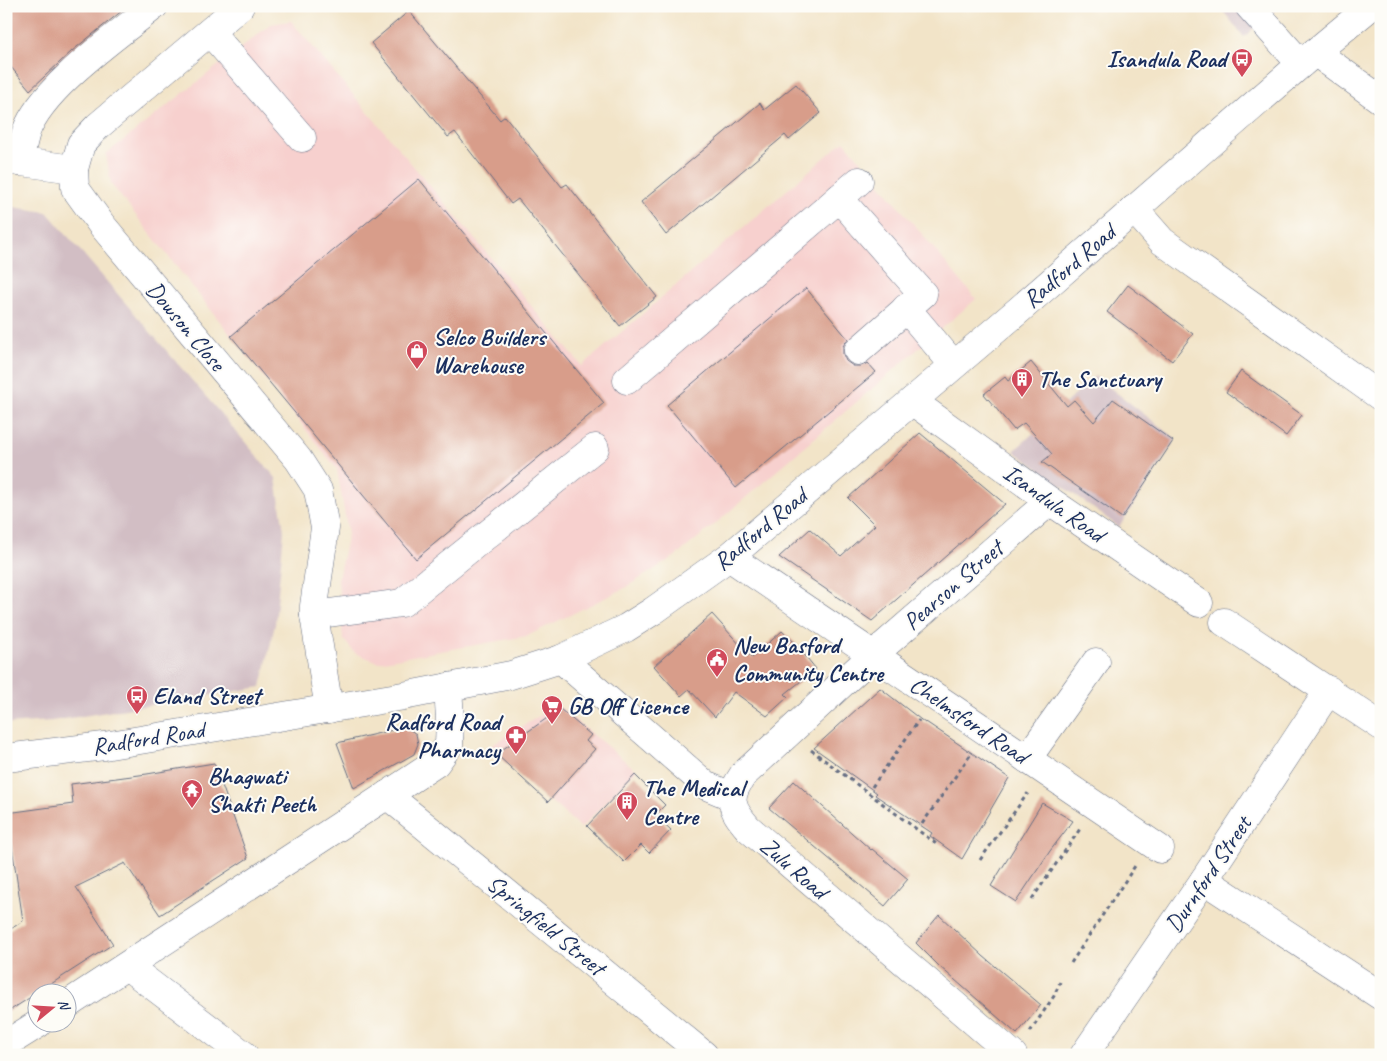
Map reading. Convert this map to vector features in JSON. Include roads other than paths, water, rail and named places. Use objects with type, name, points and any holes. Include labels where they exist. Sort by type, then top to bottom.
[{"type":"street","points":[[74,169],[12,161],[42,103],[69,75],[154,6]]},
{"type":"street","name":"Dowson Close","points":[[240,6],[92,132],[81,144],[74,169],[75,188],[101,224],[298,459],[318,490],[325,528],[314,614],[330,709]]},
{"type":"street","points":[[1249,6],[1308,58],[1381,100]]},
{"type":"street","name":"Radford Road","points":[[7,755],[104,746],[448,688],[511,675],[561,659],[626,628],[729,557],[1019,310],[1308,58],[1371,6]]},
{"type":"street","points":[[210,32],[302,138]]},
{"type":"street","points":[[627,380],[849,189],[923,294],[858,351]]},
{"type":"street","points":[[1134,209],[1162,241],[1381,397]]},
{"type":"street","points":[[906,308],[954,364]]},
{"type":"street","name":"Isandula Road","points":[[912,401],[1050,501],[1199,603]]},
{"type":"street","points":[[314,614],[402,603],[595,448]]},
{"type":"street","name":"Pearson Street","points":[[731,796],[743,775],[788,733],[873,655],[1050,501]]},
{"type":"street","name":"Chelmsford Road","points":[[729,557],[1155,846]]},
{"type":"street","points":[[1224,622],[1381,726]]},
{"type":"street","points":[[561,659],[707,786],[731,796]]},
{"type":"street","points":[[1035,764],[1096,662]]},
{"type":"street","points":[[78,998],[436,763],[449,745],[448,688]]},
{"type":"street","name":"Durnford Street","points":[[1084,1055],[1204,880],[1328,690]]},
{"type":"street","name":"Springfield Street","points":[[387,796],[704,1055]]},
{"type":"street","name":"Zulu Road","points":[[731,796],[735,813],[748,828],[1019,1047]]},
{"type":"street","points":[[1204,880],[1381,996]]},
{"type":"street","points":[[127,966],[244,1055]]},
{"type":"street","points":[[6,1044],[28,1030]]},
{"type":"place","name":"Isandula Road","points":[[1242,78]]},
{"type":"place","name":"Selco Builders Warehouse","points":[[417,370]]},
{"type":"place","name":"The Sanctuary","points":[[1022,398]]},
{"type":"place","name":"New Basford Community Centre","points":[[717,678]]},
{"type":"place","name":"Eland Street","points":[[137,715]]},
{"type":"place","name":"GB Off Licence","points":[[552,725]]},
{"type":"place","name":"Radford Road Pharmacy","points":[[516,755]]},
{"type":"place","name":"Bhagwati Shakti Peeth","points":[[192,809]]},
{"type":"place","name":"The Medical Centre","points":[[627,821]]}]
